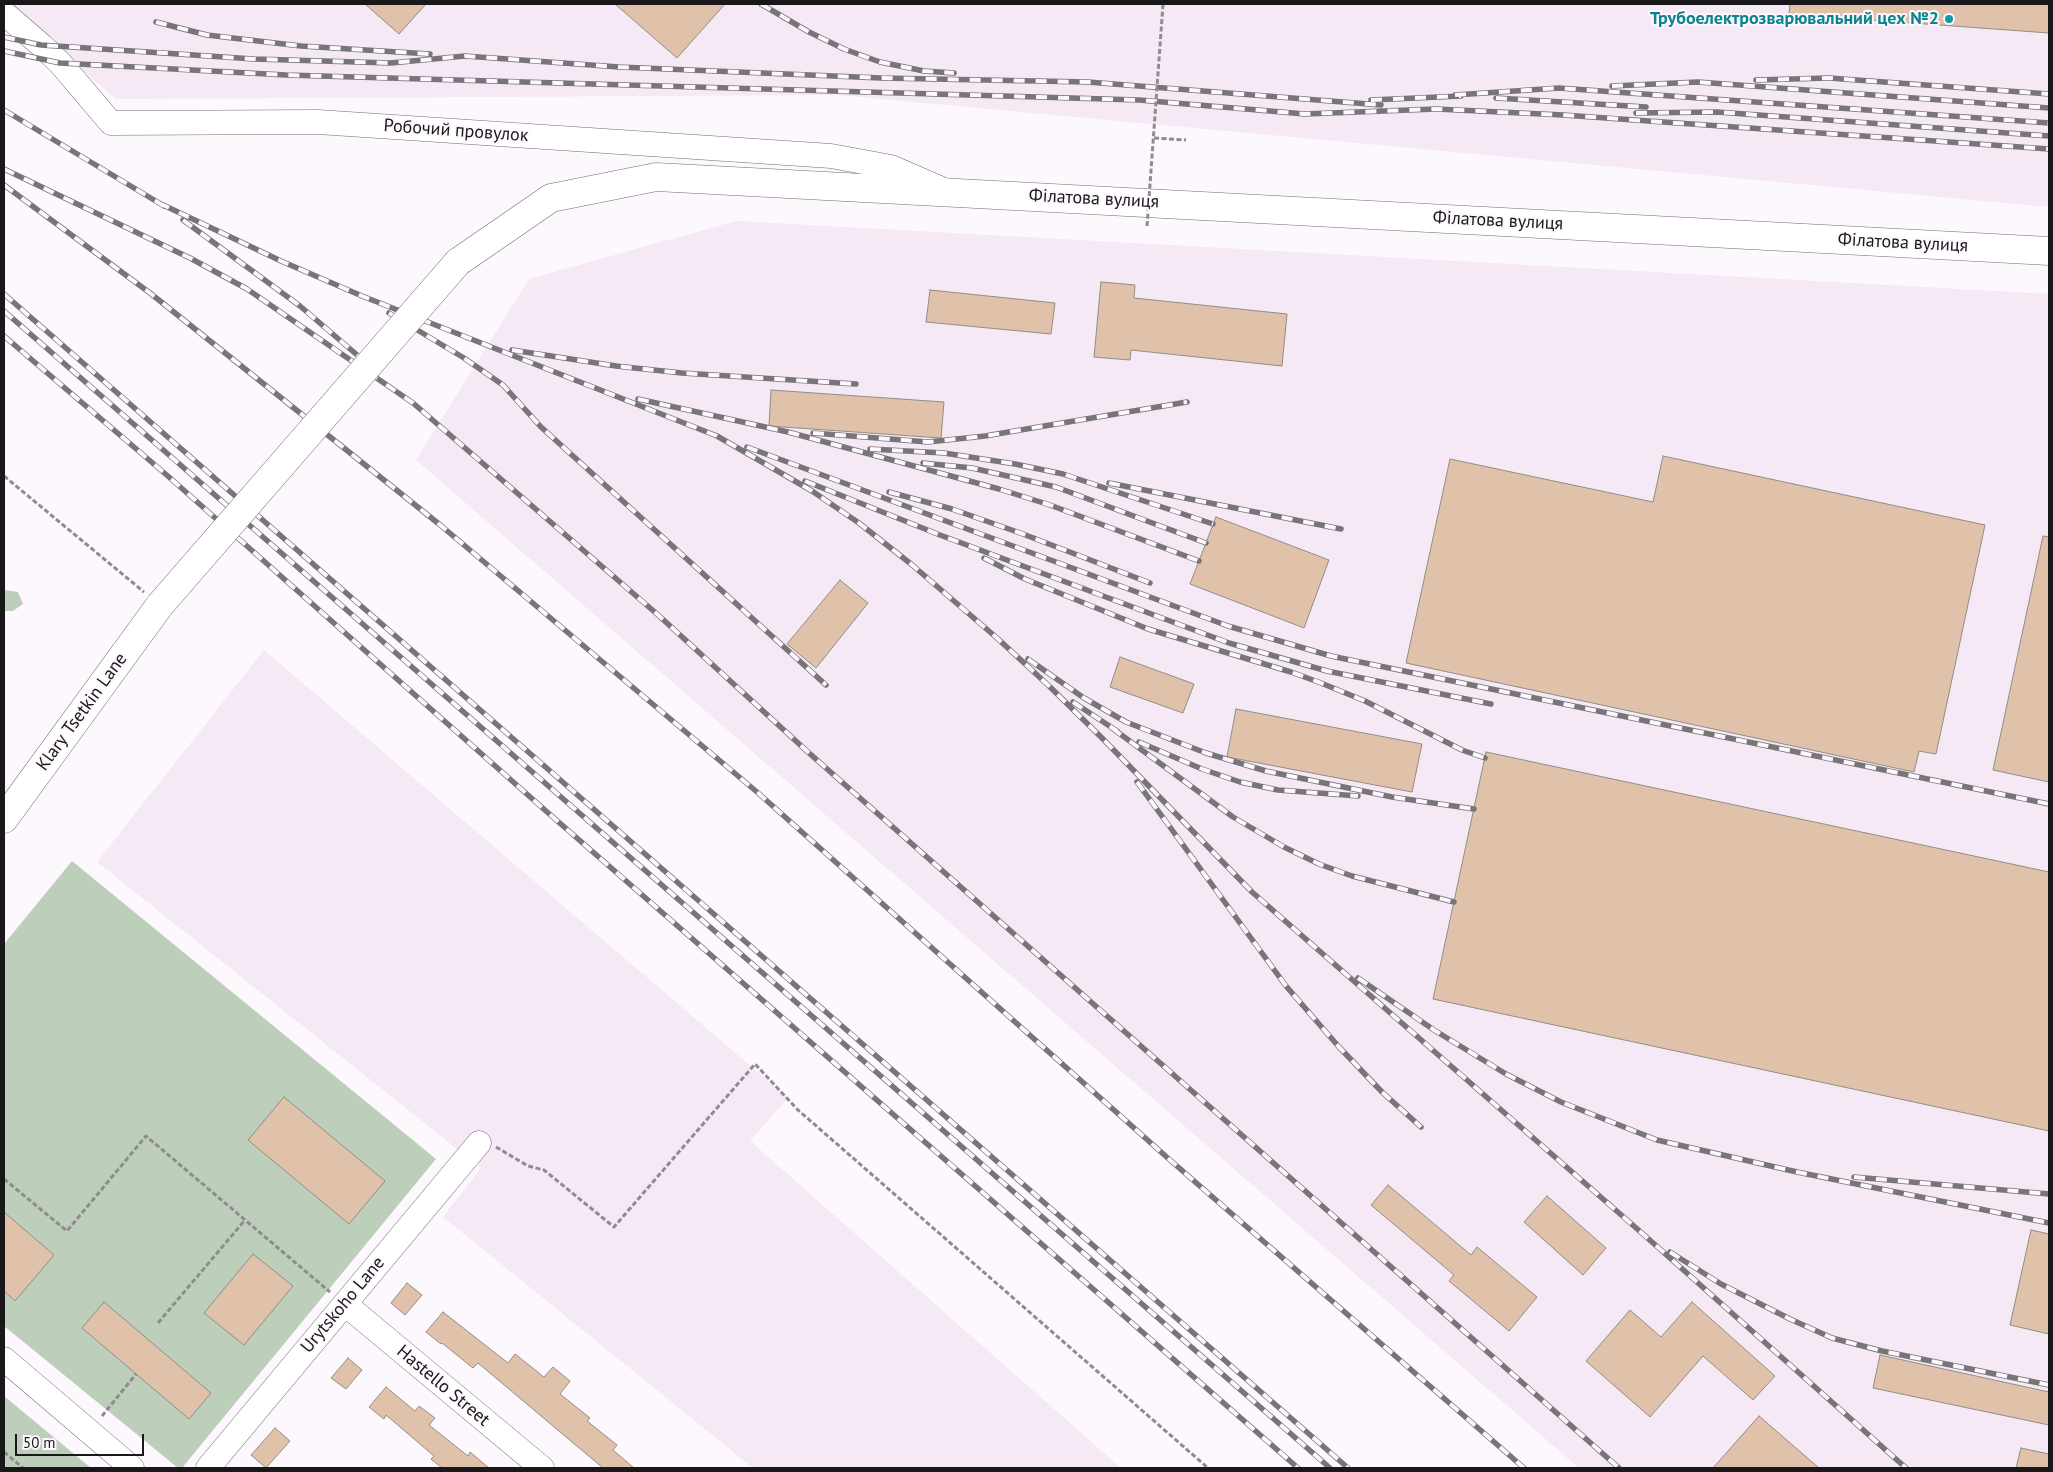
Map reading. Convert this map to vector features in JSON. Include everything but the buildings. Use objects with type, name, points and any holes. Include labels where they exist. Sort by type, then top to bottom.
[{"type":"main road","name":"Філатова вулиця","points":[[458,262],[551,198],[656,177],[948,191],[2049,251]]},
{"type":"main road","name":"Klary Tsetkin Lane","points":[[4,819],[160,605],[458,262]]},
{"type":"street","name":"Робочий провулок","points":[[4,13],[60,63],[111,122],[318,122],[831,156],[891,167],[948,191]]},
{"type":"street","points":[[832,186],[846,184],[852,180],[855,172],[852,164],[842,158]]},
{"type":"street","name":"Urytskoho Lane","points":[[208,1468],[479,1143]]},
{"type":"street","name":"Hastello Street","points":[[345,1304],[542,1468]]},
{"type":"street","points":[[4,1359],[132,1468]]},
{"type":"path","points":[[1147,226],[1163,4]]},
{"type":"path","points":[[1154,138],[1186,140]]},
{"type":"path","points":[[4,476],[160,605]]},
{"type":"path","points":[[479,1143],[501,1148],[528,1166],[544,1170],[614,1227],[756,1064],[798,1110],[1208,1468]]},
{"type":"path","points":[[4,1179],[68,1231],[146,1136],[345,1304]]},
{"type":"path","points":[[158,1323],[245,1220]]},
{"type":"path","points":[[89,1432],[136,1374]]},
{"type":"path","points":[[4,1452],[23,1468]]},
{"type":"shaded area","points":[[4,4],[2049,4],[2049,207],[838,95],[116,99]]},
{"type":"shaded area","points":[[736,221],[2049,294],[2049,1468],[1579,1468],[416,460],[529,279]]},
{"type":"shaded area","points":[[264,650],[788,1098],[750,1141],[1121,1468],[753,1468],[443,1217],[481,1168],[97,862]]},
{"type":"green space","points":[[4,590],[18,592],[23,604],[13,611],[4,611]]},
{"type":"green space","points":[[72,861],[436,1159],[182,1468],[178,1468],[4,1326],[4,944]]},
{"type":"green space","points":[[4,1396],[91,1468],[4,1468]]},
{"type":"railway","points":[[761,4],[809,32],[844,49],[880,62],[924,71],[954,73]]},
{"type":"railway","points":[[156,22],[207,35],[301,46],[430,54]]},
{"type":"railway","points":[[4,37],[41,45],[254,59],[391,63],[465,56],[619,67],[881,78],[1088,82],[1381,105]]},
{"type":"railway","points":[[4,51],[60,63],[286,75],[1139,100],[1305,114],[1436,109],[1563,115],[2049,149]]},
{"type":"railway","points":[[1756,80],[1829,78],[2049,94]]},
{"type":"railway","points":[[1612,86],[1698,82],[2049,108]]},
{"type":"railway","points":[[1455,95],[1559,88],[2049,123]]},
{"type":"railway","points":[[1371,100],[1461,96]]},
{"type":"railway","points":[[1496,98],[1646,107]]},
{"type":"railway","points":[[4,110],[164,206]]},
{"type":"railway","points":[[1636,113],[1717,112],[2049,136]]},
{"type":"railway","points":[[4,169],[190,258],[247,289],[413,403],[657,614],[809,753],[1619,1468]]},
{"type":"railway","points":[[4,185],[150,293],[439,524],[757,792],[1170,1160],[1524,1468]]},
{"type":"railway","points":[[159,203],[281,261],[362,296],[717,436],[812,491],[859,523],[911,564],[1048,685],[1252,892],[1643,1234],[1906,1468]]},
{"type":"railway","points":[[183,220],[300,306],[370,366]]},
{"type":"railway","points":[[4,294],[1348,1468]]},
{"type":"railway","points":[[4,311],[1330,1468]]},
{"type":"railway","points":[[389,313],[464,358],[503,385],[541,427],[826,685]]},
{"type":"railway","points":[[4,336],[169,477],[546,811],[1298,1468]]},
{"type":"railway","points":[[512,350],[616,366],[682,373],[856,384]]},
{"type":"railway","points":[[638,399],[788,432],[999,489],[1050,505],[1199,561]]},
{"type":"railway","points":[[813,433],[928,442],[985,436],[1187,402]]},
{"type":"railway","points":[[747,447],[1228,626],[1331,656],[2049,804]]},
{"type":"railway","points":[[870,449],[944,453],[1015,464],[1063,474],[1213,524]]},
{"type":"railway","points":[[923,463],[972,468],[1056,487],[1206,543]]},
{"type":"railway","points":[[805,481],[940,535],[1229,643],[1327,671],[1491,704]]},
{"type":"railway","points":[[1109,483],[1341,529]]},
{"type":"railway","points":[[889,492],[952,509],[1150,583]]},
{"type":"railway","points":[[984,558],[1025,579],[1148,629],[1291,672],[1321,683],[1365,701],[1462,750],[1485,758]]},
{"type":"railway","points":[[1028,659],[1084,698],[1126,722],[1206,753],[1266,771],[1392,797],[1474,809]]},
{"type":"railway","points":[[1073,702],[1117,731]]},
{"type":"railway","points":[[1112,728],[1233,817],[1284,847],[1319,864],[1352,876],[1454,902]]},
{"type":"railway","points":[[1139,742],[1202,769],[1240,782],[1278,790],[1358,796]]},
{"type":"railway","points":[[1137,782],[1286,986],[1339,1047],[1382,1092],[1421,1127]]},
{"type":"railway","points":[[1358,978],[1434,1030],[1506,1074],[1561,1102],[1657,1140],[1797,1172],[2049,1223]]},
{"type":"railway","points":[[1854,1177],[2049,1194]]},
{"type":"railway","points":[[1670,1252],[1721,1284],[1832,1338],[1882,1351],[2049,1385]]},
{"type":"place","name":"Трубоелектрозварювальний цех №2","points":[[1949,19]]}]
